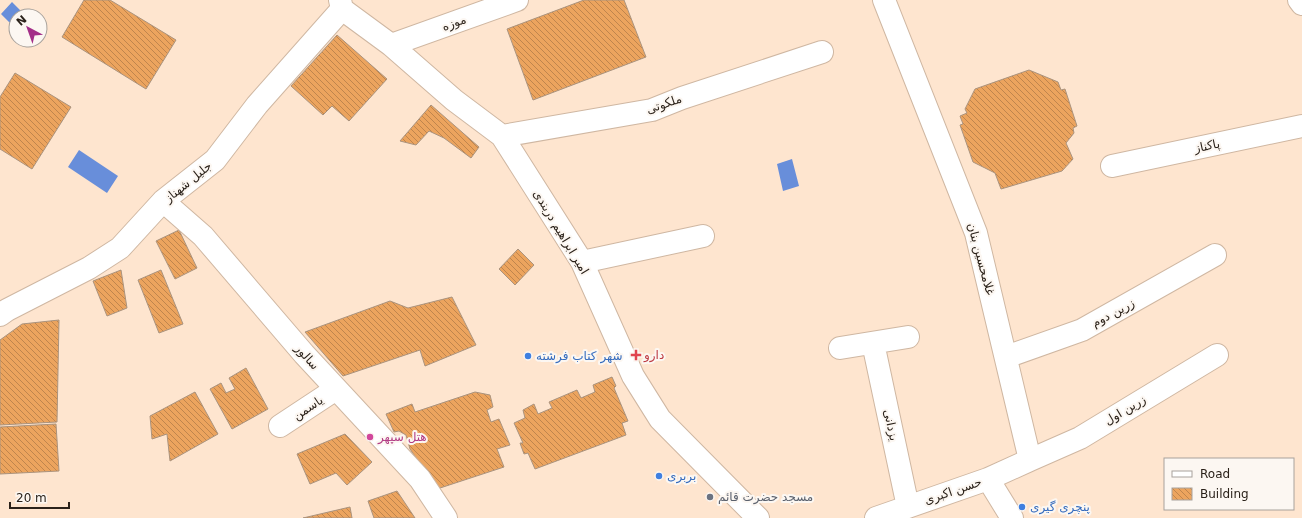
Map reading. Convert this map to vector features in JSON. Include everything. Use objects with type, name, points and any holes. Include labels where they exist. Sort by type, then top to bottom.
[{"type":"street","name":"موزه","points":[[391,45],[517,0]]},
{"type":"street","name":"غلامحسین بنان","points":[[884,0],[976,233],[1030,460]]},
{"type":"street","points":[[1299,0],[1302,4]]},
{"type":"street","name":"امیر ابراهیم دربندی","points":[[341,4],[454,100],[502,136],[582,262],[633,376],[660,419],[758,518]]},
{"type":"street","name":"جلیل شهناز","points":[[0,315],[89,268],[120,248],[164,201],[215,160],[257,105],[341,4]]},
{"type":"street","name":"ملکوتی","points":[[502,136],[652,110],[682,98],[822,52]]},
{"type":"street","name":"پاکناز","points":[[1112,166],[1302,126]]},
{"type":"street","name":"سالور","points":[[164,201],[204,236],[304,354],[420,479],[446,518]]},
{"type":"street","points":[[582,262],[703,236]]},
{"type":"street","name":"زرین دوم","points":[[1006,357],[1082,330],[1215,255]]},
{"type":"street","points":[[840,348],[908,337]]},
{"type":"street","name":"یزدانی","points":[[873,343],[908,507]]},
{"type":"street","name":"زرین اول","points":[[1030,460],[1080,438],[1217,355]]},
{"type":"street","name":"یاسمن","points":[[280,426],[336,389]]},
{"type":"street","points":[[988,479],[1030,460]]},
{"type":"street","name":"حسن اکبری","points":[[876,518],[988,479],[1012,518]]},
{"type":"water","points":[[12,2],[18,8],[8,8],[8,21],[1,14]]},
{"type":"water","points":[[79,150],[118,176],[107,193],[68,167]]},
{"type":"water","points":[[792,159],[799,186],[783,191],[777,164]]},
{"type":"building","points":[[84,0],[110,0],[176,40],[146,89],[62,37]]},
{"type":"building","points":[[584,0],[624,0],[646,57],[533,100],[507,29]]},
{"type":"building","points":[[337,35],[387,79],[349,121],[332,106],[323,115],[291,86]]},
{"type":"building","points":[[1029,70],[1058,82],[1061,90],[1065,89],[1077,126],[1073,128],[1074,133],[1066,143],[1073,159],[1062,171],[1001,189],[995,173],[973,162],[960,125],[963,124],[960,116],[967,113],[965,109],[975,89]]},
{"type":"building","points":[[15,73],[71,107],[32,169],[0,149],[0,97]]},
{"type":"building","points":[[431,105],[479,147],[471,158],[444,138],[429,131],[416,145],[400,141]]},
{"type":"building","points":[[179,230],[197,268],[175,279],[156,241]]},
{"type":"building","points":[[518,249],[534,265],[515,285],[499,269]]},
{"type":"building","points":[[121,270],[127,308],[107,316],[93,281]]},
{"type":"building","points":[[161,270],[183,324],[159,333],[138,280]]},
{"type":"building","points":[[452,297],[476,345],[425,366],[420,350],[343,376],[305,332],[390,301],[408,308]]},
{"type":"building","points":[[59,320],[57,422],[0,425],[0,340],[22,324]]},
{"type":"building","points":[[246,368],[268,409],[232,429],[210,389],[221,383],[226,393],[235,389],[229,378]]},
{"type":"building","points":[[612,377],[616,386],[614,388],[628,421],[622,423],[626,435],[535,469],[528,453],[524,454],[520,443],[523,443],[514,423],[525,418],[523,410],[534,404],[538,414],[552,408],[549,402],[577,390],[581,398],[595,392],[593,385]]},
{"type":"building","points":[[195,392],[218,434],[170,461],[167,434],[152,439],[150,416]]},
{"type":"building","points":[[475,392],[490,395],[493,407],[487,410],[491,422],[499,419],[510,445],[497,449],[504,467],[437,489],[410,449],[406,435],[399,431],[394,432],[386,414],[412,404],[415,412]]},
{"type":"building","points":[[56,424],[59,471],[0,474],[0,427]]},
{"type":"building","points":[[345,434],[372,462],[347,485],[336,473],[310,484],[297,454]]},
{"type":"building","points":[[397,491],[415,518],[374,518],[368,501]]},
{"type":"building","points":[[350,507],[352,518],[303,518]]},
{"type":"place","name":"دارو","points":[[636,355]]},
{"type":"place","name":"شهر کتاب فرشته","points":[[528,356]]},
{"type":"place","name":"هتل سپهر","points":[[370,437]]},
{"type":"place","name":"بربری","points":[[659,476]]},
{"type":"place","name":"مسجد حضرت قائم","points":[[710,497]]},
{"type":"place","name":"پنچری گیری","points":[[1022,507]]}]
